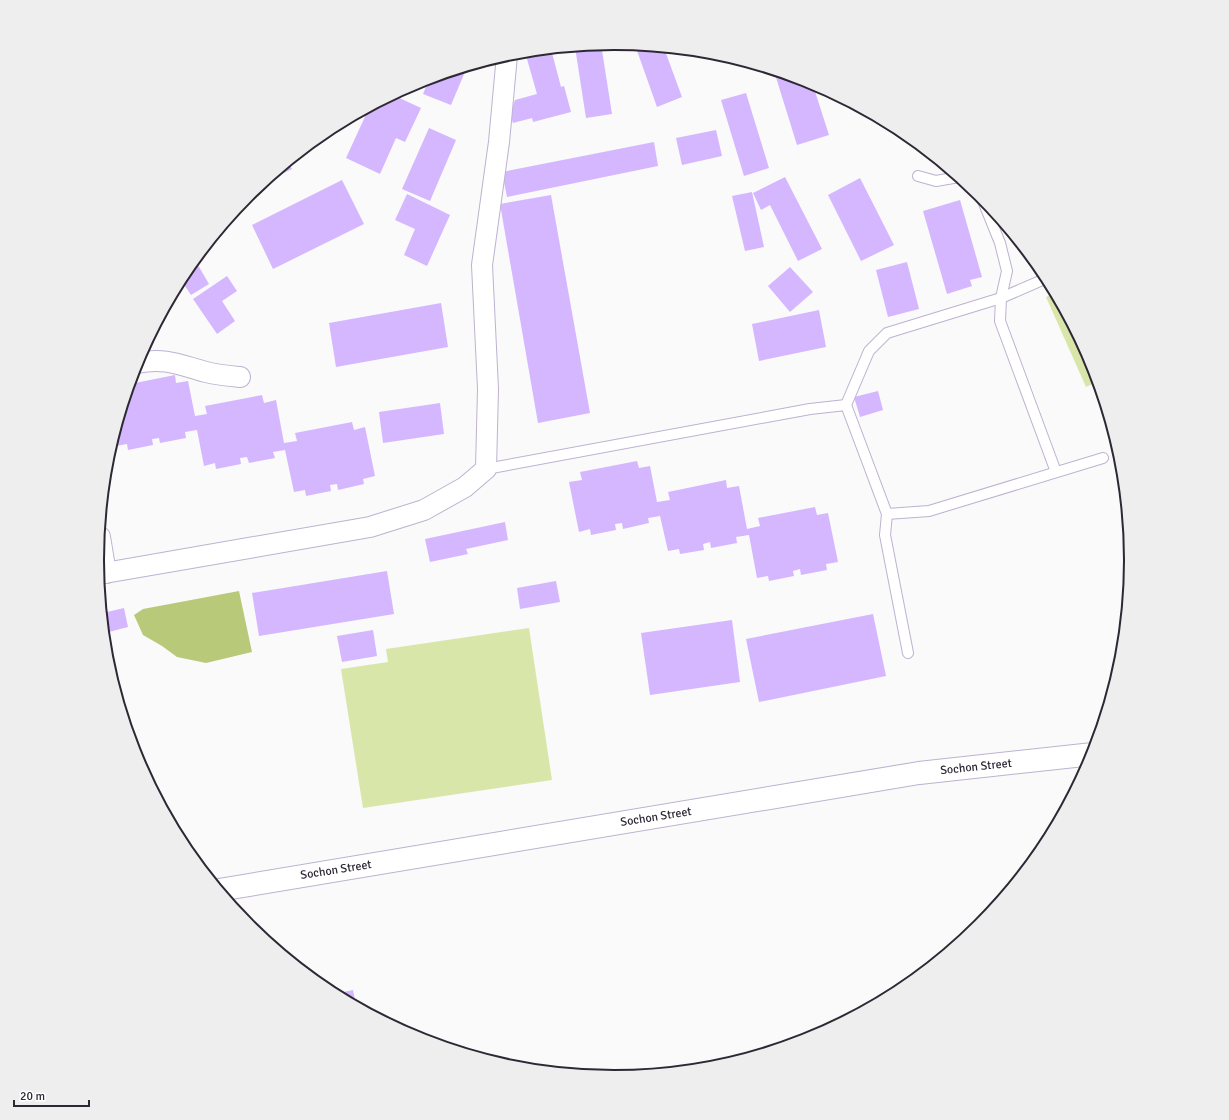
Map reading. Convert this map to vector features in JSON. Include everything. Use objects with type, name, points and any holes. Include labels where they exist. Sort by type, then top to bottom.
[{"type":"main road","name":"Sochon Street","points":[[225,889],[919,773],[1086,755]]},
{"type":"street","points":[[105,573],[370,527],[424,510],[465,487],[486,469],[488,389],[482,265],[499,142],[505,62]]},
{"type":"street","points":[[145,361],[150,360],[177,363],[208,372],[240,377]]},
{"type":"lane","points":[[918,176],[936,181],[952,178]]},
{"type":"lane","points":[[988,213],[1000,243],[1007,271],[1001,298],[1000,321],[1056,472]]},
{"type":"lane","points":[[908,654],[885,535],[887,514],[846,405],[869,351],[887,332],[1001,298],[1041,281]]},
{"type":"lane","points":[[486,469],[810,409],[846,405]]},
{"type":"lane","points":[[887,514],[930,511],[1103,458]]},
{"type":"green space","points":[[1050,295],[1056,305],[1072,334],[1086,365],[1093,384],[1086,387],[1046,297]]},
{"type":"green space","points":[[239,591],[252,652],[206,663],[177,657],[143,635],[134,615],[143,609]]},
{"type":"green space","points":[[529,628],[552,780],[363,808],[341,669],[388,662],[386,649]]},
{"type":"building","points":[[602,50],[612,114],[586,118],[576,51]]},
{"type":"building","points":[[637,51],[666,53],[682,97],[657,107]]},
{"type":"building","points":[[552,54],[561,87],[564,86],[571,112],[533,122],[532,118],[513,123],[510,114],[515,100],[537,94],[527,58]]},
{"type":"building","points":[[465,73],[451,105],[423,94],[426,86]]},
{"type":"building","points":[[776,76],[815,91],[829,135],[797,145]]},
{"type":"building","points":[[746,93],[769,168],[744,176],[721,100]]},
{"type":"building","points":[[400,98],[421,108],[405,142],[396,138],[380,174],[346,158],[366,115]]},
{"type":"building","points":[[429,128],[456,140],[430,201],[402,189]]},
{"type":"building","points":[[716,130],[722,156],[682,165],[676,138]]},
{"type":"building","points":[[654,142],[658,166],[507,197],[502,172]]},
{"type":"building","points":[[291,166],[292,169],[281,174]]},
{"type":"building","points":[[785,177],[822,249],[798,261],[770,205],[761,210],[753,193]]},
{"type":"building","points":[[860,178],[894,245],[861,261],[828,195]]},
{"type":"building","points":[[342,180],[364,224],[273,269],[252,225]]},
{"type":"building","points":[[752,192],[764,247],[745,251],[732,196]]},
{"type":"building","points":[[407,194],[450,215],[427,266],[404,255],[415,229],[395,220]]},
{"type":"building","points":[[551,195],[590,413],[538,423],[500,204]]},
{"type":"building","points":[[960,200],[982,277],[970,280],[972,286],[947,294],[923,211]]},
{"type":"building","points":[[907,262],[919,309],[888,317],[876,270]]},
{"type":"building","points":[[198,266],[209,284],[191,295],[185,286]]},
{"type":"building","points":[[790,267],[813,292],[790,312],[768,286]]},
{"type":"building","points":[[227,276],[237,291],[222,301],[235,321],[217,334],[193,299]]},
{"type":"building","points":[[441,303],[448,347],[336,367],[329,323]]},
{"type":"building","points":[[819,310],[826,347],[759,361],[752,324]]},
{"type":"building","points":[[175,375],[176,383],[188,381],[195,416],[207,414],[205,406],[262,395],[264,403],[276,400],[284,443],[297,441],[295,433],[352,422],[354,430],[365,427],[375,476],[363,479],[364,484],[338,490],[337,484],[330,485],[331,491],[306,496],[305,490],[294,492],[285,450],[273,452],[275,458],[249,463],[247,457],[240,458],[241,464],[216,469],[215,463],[204,466],[197,430],[185,432],[186,438],[160,443],[159,438],[152,439],[153,445],[128,450],[127,444],[118,446],[137,383]]},
{"type":"building","points":[[878,391],[883,410],[860,417],[854,397]]},
{"type":"building","points":[[440,403],[444,434],[383,443],[379,412]]},
{"type":"building","points":[[637,461],[639,468],[650,466],[657,502],[670,500],[668,492],[726,480],[727,488],[739,486],[747,529],[760,526],[758,518],[815,507],[817,515],[828,513],[838,562],[826,564],[827,570],[801,575],[800,569],[793,571],[794,576],[769,581],[768,576],[757,578],[749,535],[736,537],[737,543],[711,548],[710,542],[703,544],[704,550],[680,554],[679,549],[668,551],[660,516],[648,518],[649,523],[623,529],[622,523],[615,524],[616,530],[591,535],[590,529],[579,532],[569,482],[582,480],[580,472]]},
{"type":"building","points":[[505,522],[508,540],[466,549],[468,554],[430,562],[425,539]]},
{"type":"building","points":[[387,571],[394,614],[259,636],[252,593]]},
{"type":"building","points":[[556,581],[560,602],[520,609],[517,588]]},
{"type":"building","points":[[124,608],[128,627],[110,632],[108,612]]},
{"type":"building","points":[[873,614],[886,676],[759,702],[746,639]]},
{"type":"building","points":[[732,620],[740,682],[650,695],[641,633]]},
{"type":"building","points":[[373,630],[377,656],[342,662],[337,636]]},
{"type":"building","points":[[353,990],[355,999],[343,992]]}]
